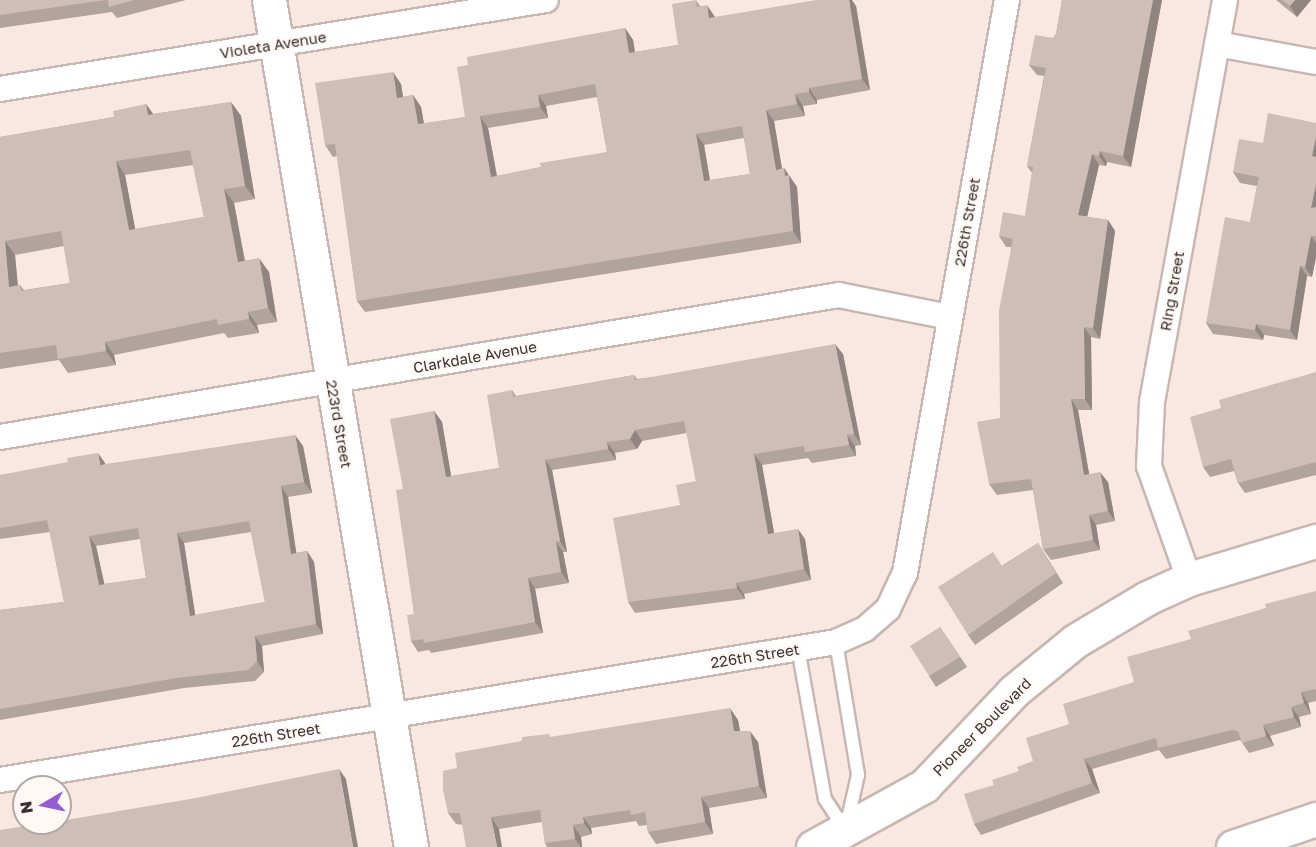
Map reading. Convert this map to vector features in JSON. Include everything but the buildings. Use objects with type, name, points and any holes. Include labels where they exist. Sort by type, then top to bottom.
[{"type":"main road","name":"223rd Street","points":[[269,0],[411,847]]},
{"type":"main road","name":"Pioneer Boulevard","points":[[813,847],[924,786],[1014,691],[1076,641],[1147,598],[1189,579],[1316,541]]},
{"type":"main road","points":[[1233,847],[1316,819]]},
{"type":"street","name":"Violeta Avenue","points":[[0,90],[546,0]]},
{"type":"street","name":"226th Street","points":[[0,780],[836,642],[865,628],[888,609],[905,573],[1007,0]]},
{"type":"street","name":"Ring Street","points":[[1189,579],[1149,466],[1152,402],[1225,0]]},
{"type":"street","points":[[1217,44],[1316,62]]},
{"type":"street","name":"Clarkdale Avenue","points":[[0,436],[839,295],[949,317]]},
{"type":"lane","points":[[836,642],[858,775],[846,830]]},
{"type":"lane","points":[[798,648],[825,799],[846,830]]}]
